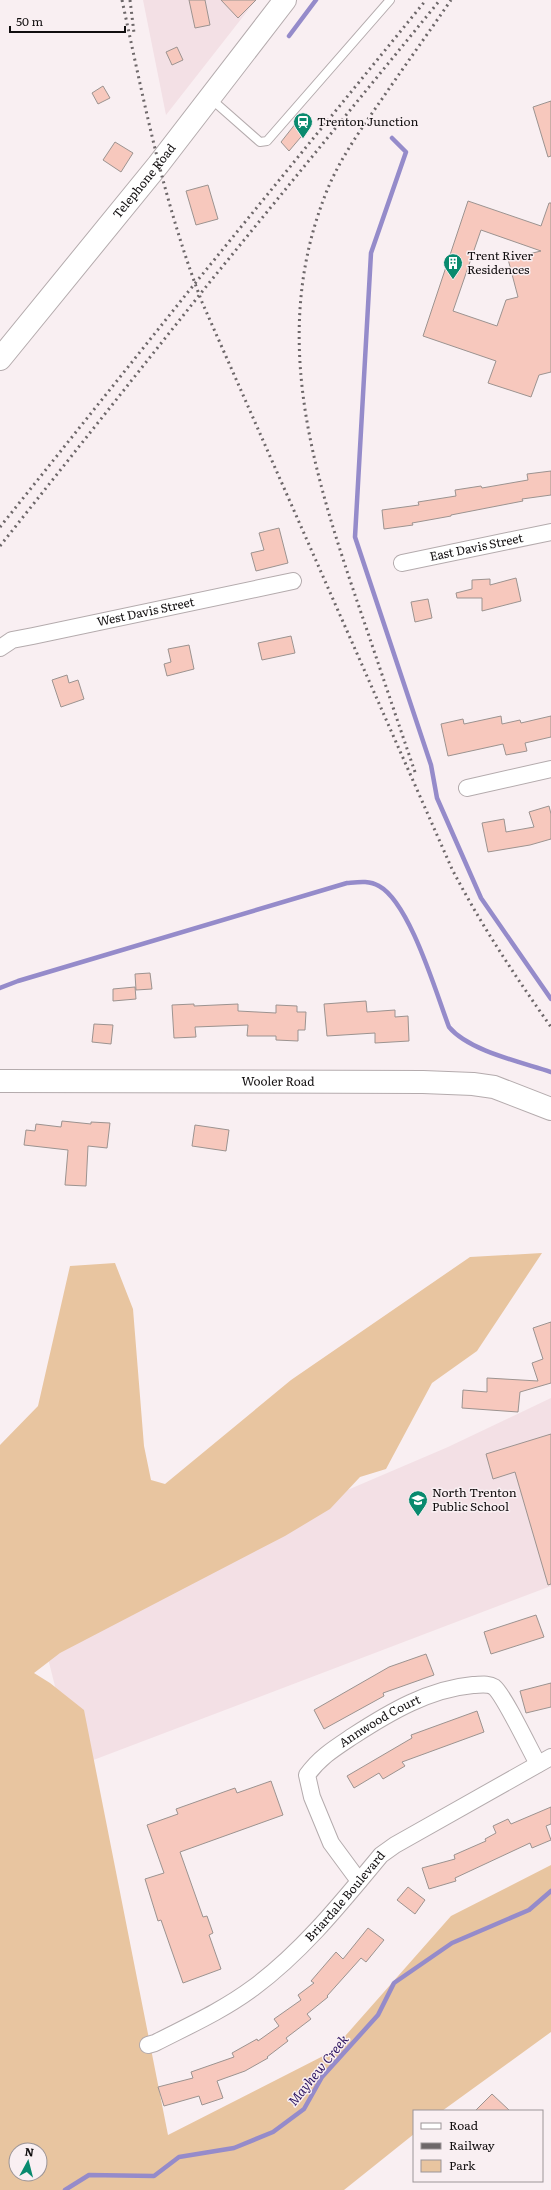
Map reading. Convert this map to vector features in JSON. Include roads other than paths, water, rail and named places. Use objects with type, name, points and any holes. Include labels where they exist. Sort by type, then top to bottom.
[{"type":"street","name":"Telephone Road","points":[[0,359],[158,165],[285,0]]},
{"type":"street","name":"East Davis Street","points":[[402,563],[551,532]]},
{"type":"street","name":"West Davis Street","points":[[0,648],[12,640],[294,581]]},
{"type":"street","points":[[467,788],[551,769]]},
{"type":"street","name":"Wooler Road","points":[[0,1081],[423,1082],[473,1084],[494,1087],[551,1109]]},
{"type":"street","name":"Annwood Court","points":[[359,1881],[331,1843],[312,1797],[307,1775],[324,1755],[379,1718],[414,1702],[449,1689],[486,1684],[494,1687],[544,1760]]},
{"type":"street","name":"Briardale Boulevard","points":[[148,2045],[155,2043],[221,2010],[253,1988],[312,1936],[381,1855],[395,1845],[544,1760]]},
{"type":"lane","points":[[210,97],[252,137],[260,142],[267,141],[390,0]]},
{"type":"waterway","points":[[289,36],[316,0]]},
{"type":"waterway","points":[[392,138],[406,152],[371,253],[355,537],[431,765],[437,798],[481,898],[551,999]]},
{"type":"waterway","points":[[0,988],[18,981],[347,883],[367,882],[379,886],[390,896],[401,910],[421,950],[449,1027],[469,1043],[482,1049],[496,1055],[551,1072]]},
{"type":"waterway","name":"Mayhew Creek","points":[[65,2190],[89,2175],[154,2176],[179,2157],[234,2148],[273,2132],[304,2109],[322,2077],[378,2015],[394,1983],[452,1943],[529,1910],[551,1891]]},
{"type":"railway","points":[[122,0],[147,115],[166,190],[202,302],[452,869],[499,950],[551,1027]]},
{"type":"railway","points":[[130,0],[134,33]]},
{"type":"railway","points":[[0,527],[188,292],[426,0]]},
{"type":"railway","points":[[0,546],[209,283],[440,0]]},
{"type":"railway","points":[[415,772],[339,547],[324,496],[312,446],[303,395],[299,344],[301,292],[311,241],[328,188],[334,176],[361,129],[451,0]]},
{"type":"place","name":"Trenton Junction","points":[[303,139]]},
{"type":"place","name":"Trent River Residences","points":[[453,280]]},
{"type":"place","name":"North Trenton Public School","points":[[418,1517]]}]
